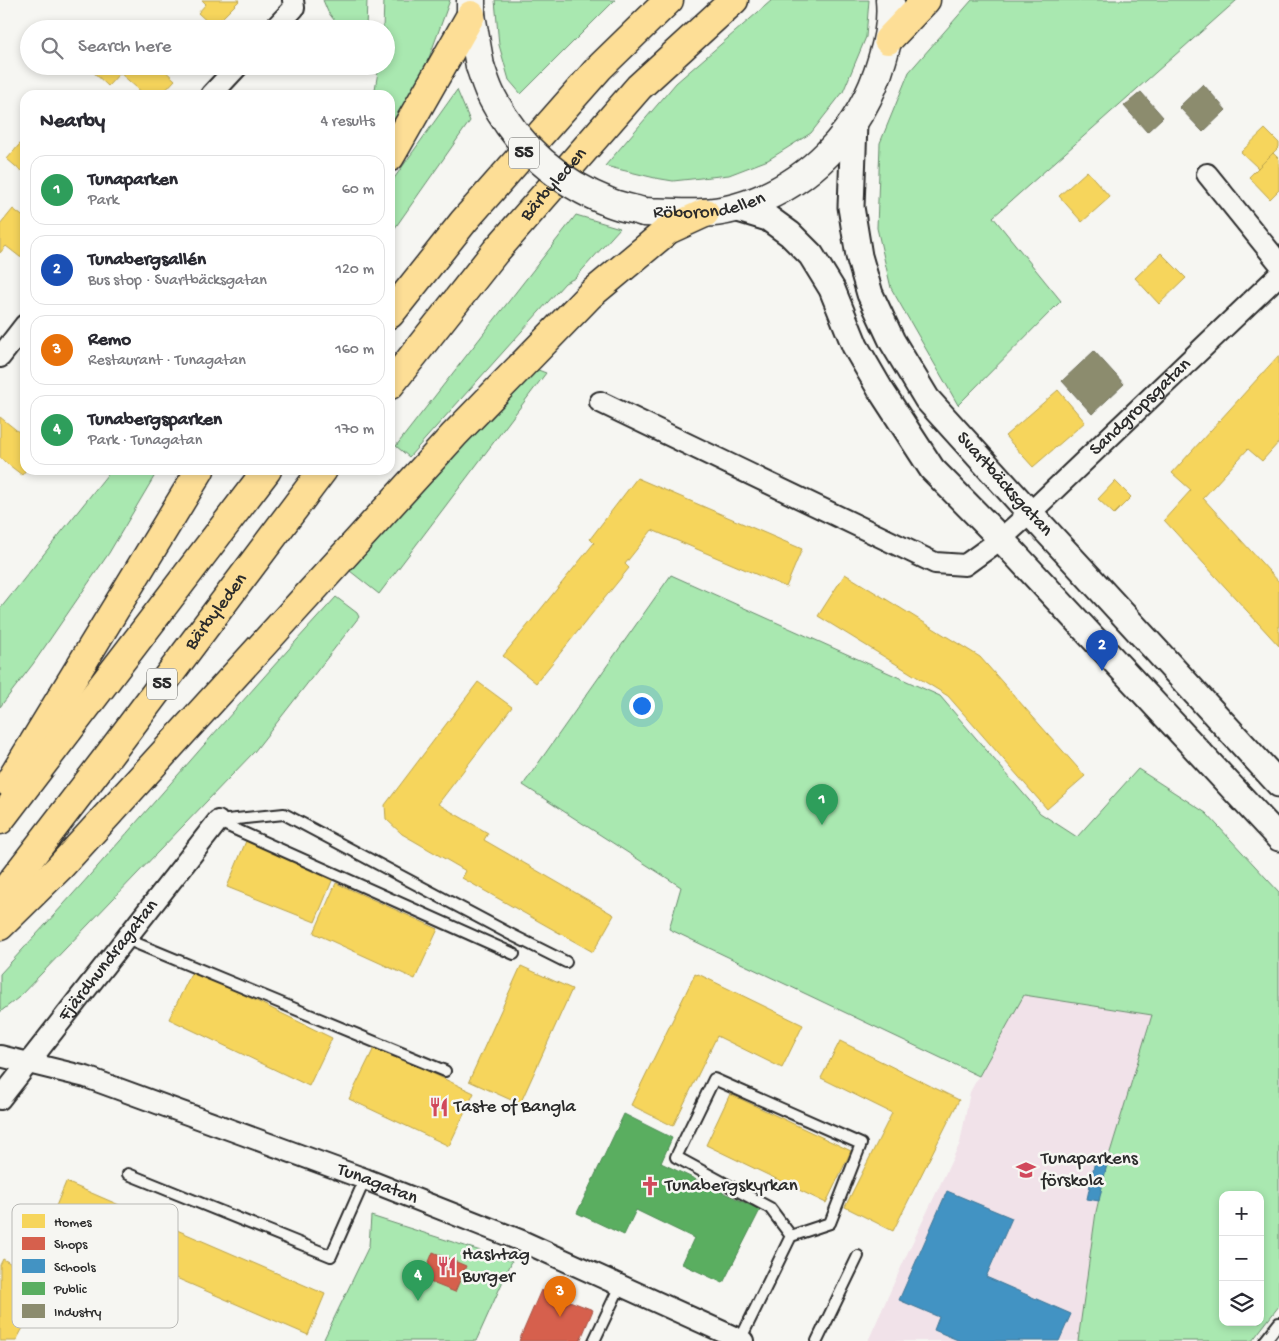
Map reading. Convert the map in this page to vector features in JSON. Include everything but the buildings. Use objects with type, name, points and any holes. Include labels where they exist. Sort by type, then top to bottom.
[{"type":"main road","name":"55","points":[[395,308],[464,221],[599,68],[669,0]]},
{"type":"main road","name":"Bärbyleden","points":[[395,379],[495,252],[639,87],[734,0]]},
{"type":"main road","name":"Röborondellen","points":[[471,7],[480,66],[492,97],[508,125],[529,151],[548,167],[582,190],[612,204],[644,212],[705,213],[735,208],[770,195],[802,176],[831,152],[854,123],[876,83],[888,40],[890,0]]},
{"type":"main road","points":[[888,40],[926,0]]},
{"type":"main road","points":[[395,148],[471,7]]},
{"type":"main road","points":[[0,926],[60,867],[454,434],[583,302],[668,230],[705,213]]},
{"type":"main road","points":[[0,798],[197,475]]},
{"type":"main road","name":"55","points":[[0,820],[263,475]]},
{"type":"main road","name":"Bärbyleden","points":[[0,897],[319,475]]},
{"type":"street","points":[[283,20],[294,8],[293,0]]},
{"type":"street","points":[[216,90],[230,75]]},
{"type":"street","name":"Svartbäcksgatan","points":[[854,123],[850,207],[859,256],[870,294],[892,341],[927,399],[1279,784]]},
{"type":"street","points":[[1207,174],[1279,263]]},
{"type":"street","name":"Svartbäcksgatan","points":[[735,208],[768,218],[790,234],[811,255],[832,289],[855,346],[880,389],[932,468],[1001,539],[1279,838]]},
{"type":"street","name":"Sandgropsgatan","points":[[1001,539],[1279,275]]},
{"type":"street","points":[[0,357],[20,331]]},
{"type":"street","name":"Svartbäcksgatan","points":[[600,402],[935,563],[965,565],[1001,539]]},
{"type":"street","name":"Fjärdhundragatan","points":[[0,1099],[218,821]]},
{"type":"street","name":"Tunagatan","points":[[0,1056],[86,1077],[365,1179],[522,1241],[742,1340]]},
{"type":"lane","points":[[218,821],[284,814],[566,962]]},
{"type":"lane","points":[[218,821],[514,954]]},
{"type":"lane","points":[[126,939],[445,1071]]},
{"type":"lane","points":[[742,1340],[791,1236],[830,1223],[861,1144],[714,1079],[676,1158],[770,1208],[791,1236]]},
{"type":"lane","points":[[128,1174],[330,1256],[365,1179]]},
{"type":"lane","points":[[817,1341],[858,1256]]},
{"type":"lane","points":[[594,1341],[620,1286]]},
{"type":"lane","points":[[1265,1341],[1279,1323]]},
{"type":"shaded area","name":"Tunaparkens förskola","points":[[1024,995],[1152,1015],[1108,1159],[1096,1212],[1078,1341],[868,1341],[960,1143],[970,1092]]},
{"type":"green space","points":[[323,0],[367,0],[366,20],[334,20]]},
{"type":"green space","points":[[384,0],[450,0],[426,66],[395,127],[395,90],[375,90],[377,75],[395,75],[395,20],[383,20]]},
{"type":"green space","points":[[495,0],[615,0],[521,94],[509,80],[499,45]]},
{"type":"green space","points":[[772,0],[869,0],[866,37],[843,92],[811,133],[768,160],[729,175],[673,181],[605,166],[676,83]]},
{"type":"green space","points":[[972,0],[1237,0],[993,217],[1061,301],[958,405],[891,288],[877,228],[880,143],[909,72]]},
{"type":"green space","points":[[457,90],[470,121],[395,228],[395,177]]},
{"type":"green space","points":[[576,215],[620,228],[575,278],[565,283],[409,457],[396,446]]},
{"type":"green space","points":[[533,368],[546,373],[379,594],[350,571]]},
{"type":"green space","points":[[107,475],[155,475],[109,553],[33,664],[0,707],[0,609]]},
{"type":"green space","points":[[671,575],[940,696],[1040,813],[1077,837],[1138,769],[1206,813],[1279,892],[1279,1306],[1264,1325],[1264,1191],[1219,1191],[1219,1326],[1264,1326],[1252,1341],[1078,1341],[1096,1212],[1108,1159],[1152,1015],[1024,995],[979,1076],[669,929],[681,887],[523,785]]},
{"type":"green space","points":[[336,597],[357,613],[359,617],[254,752],[18,998],[0,1012],[0,974],[85,881]]},
{"type":"green space","points":[[371,1216],[512,1261],[476,1341],[323,1341],[369,1246]]},
{"type":"place","name":"Tunabergsallén","points":[[1102,671]]},
{"type":"place","name":"Tunaparken","points":[[822,825]]},
{"type":"place","name":"Taste of Bangla","points":[[439,1107]]},
{"type":"place","name":"Tunaparkens förskola","points":[[1026,1170]]},
{"type":"place","name":"Tunabergskyrkan","points":[[650,1186]]},
{"type":"place","name":"Hashtag Burger","points":[[447,1266]]},
{"type":"place","name":"Tunabergsparken","points":[[418,1301]]},
{"type":"place","name":"Remo","points":[[560,1317]]}]
